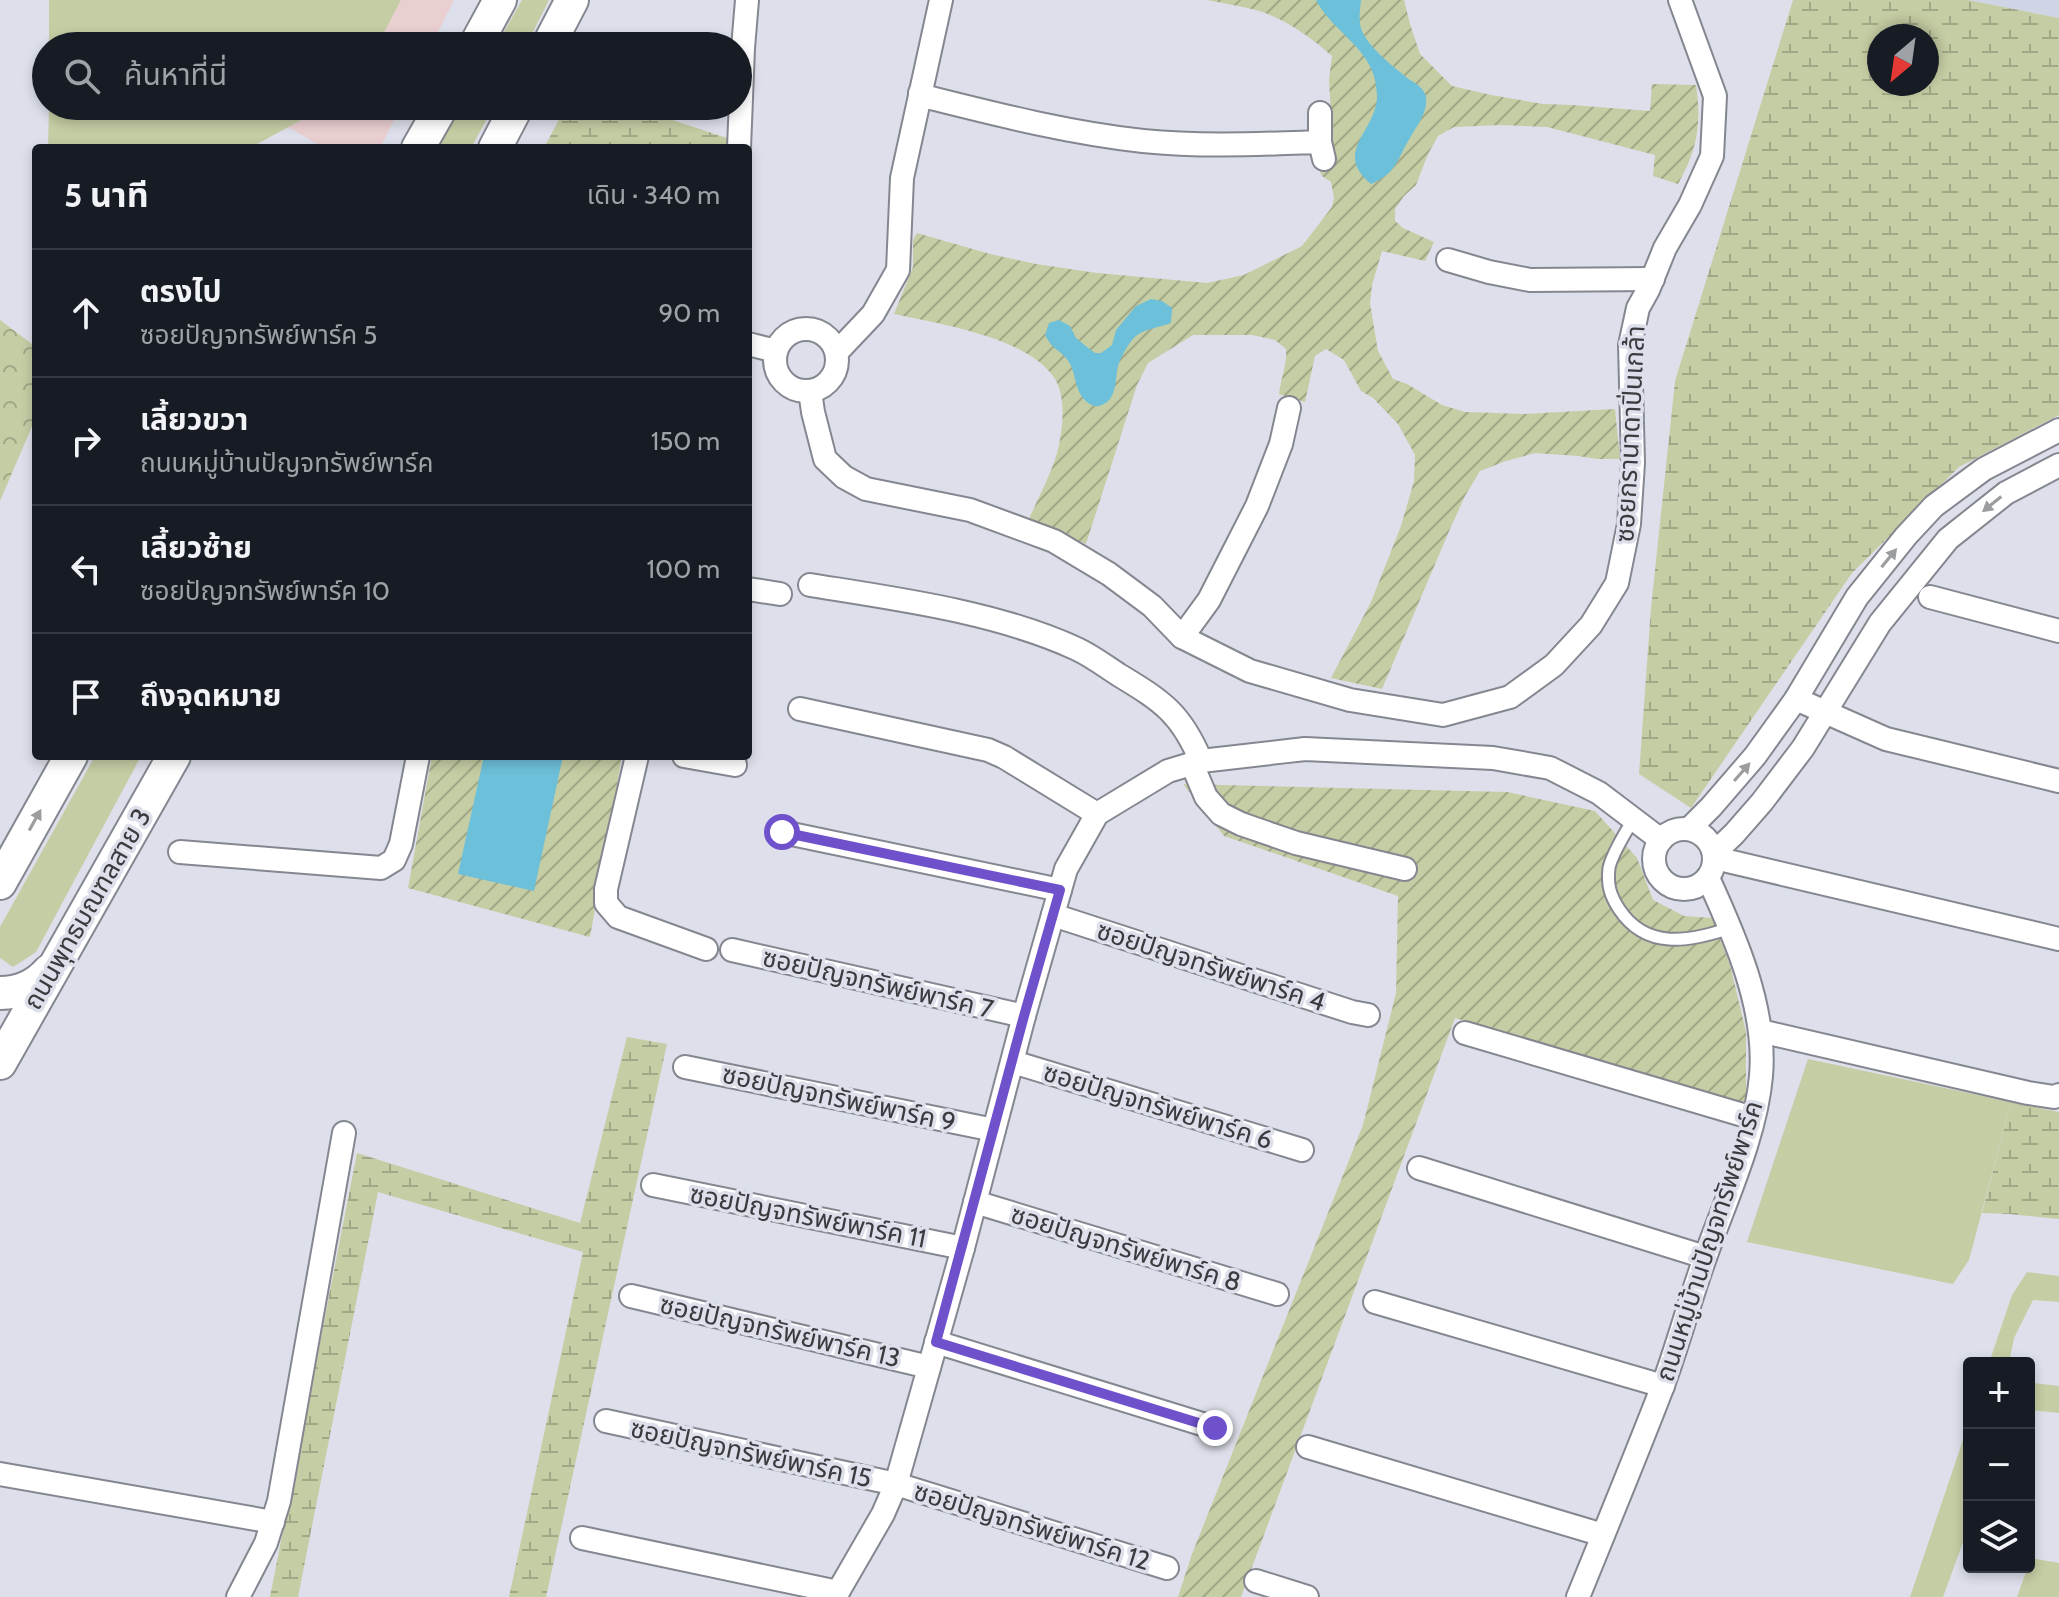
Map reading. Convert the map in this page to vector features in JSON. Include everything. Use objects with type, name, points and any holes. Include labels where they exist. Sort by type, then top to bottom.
[{"type":"main road","points":[[483,32],[500,0]]},
{"type":"main road","points":[[555,32],[572,0]]},
{"type":"main road","points":[[420,144],[434,120]]},
{"type":"main road","points":[[497,144],[510,120]]},
{"type":"main road","points":[[0,883],[69,760]]},
{"type":"main road","name":"ถนนพุทธมณฑลสาย 3","points":[[0,1063],[172,760]]},
{"type":"main road","points":[[0,993],[29,988],[43,979],[59,959]]},
{"type":"street","points":[[744,32],[747,0]]},
{"type":"street","points":[[837,352],[873,314],[898,270],[902,178],[941,0]]},
{"type":"street","name":"ซอยกรานาดาปิ่นเกล้า","points":[[810,391],[825,459],[844,477],[866,489],[970,510],[1054,541],[1109,574],[1152,606],[1182,637],[1250,671],[1350,700],[1443,715],[1510,697],[1554,665],[1591,625],[1617,583],[1629,524],[1633,463],[1630,345],[1638,308],[1712,156],[1715,96],[1680,0]]},
{"type":"street","points":[[920,93],[1039,125],[1143,141],[1231,146],[1322,150],[1320,113]]},
{"type":"street","points":[[739,144],[740,120]]},
{"type":"street","points":[[1448,260],[1530,280],[1653,279]]},
{"type":"street","points":[[806,328],[817,330],[832,342],[837,352],[837,365],[832,377],[823,386],[810,391],[798,390],[779,375],[775,363],[776,351],[787,334],[806,328]]},
{"type":"street","points":[[752,345],[776,351]]},
{"type":"street","points":[[1182,637],[1209,600],[1257,506],[1281,444],[1289,408]]},
{"type":"street","points":[[2059,430],[1984,469],[1934,506],[1906,536],[1857,597],[1796,699],[1755,756],[1689,829],[1678,829],[1661,840],[1655,849],[1654,859],[1661,879],[1679,889],[1700,885],[1712,863],[1803,748],[1880,623],[1948,539],[2006,493],[2059,465]]},
{"type":"street","points":[[810,585],[887,597],[1012,623],[1079,650],[1171,710],[1191,736],[1206,797],[1221,814],[1296,843],[1405,869]]},
{"type":"street","points":[[752,590],[780,594]]},
{"type":"street","points":[[1930,597],[2059,631]]},
{"type":"street","points":[[1810,675],[1837,692]]},
{"type":"street","points":[[1796,699],[1886,739],[2059,781]]},
{"type":"street","points":[[800,709],[988,750],[1097,814]]},
{"type":"street","points":[[582,1538],[836,1595],[883,1514],[896,1484],[1066,869],[1097,814],[1168,771],[1197,762],[1305,749],[1493,758],[1550,768],[1599,793],[1661,840]]},
{"type":"street","points":[[180,852],[381,868],[394,860],[401,844],[417,760]]},
{"type":"street","points":[[636,760],[606,889],[606,903],[618,917],[706,949]]},
{"type":"street","points":[[707,760],[735,765]]},
{"type":"street","name":"ถนนหมู่บ้านปัญจทรัพย์พาร์ค","points":[[1578,1597],[1663,1386],[1746,1144],[1761,1075],[1757,1007],[1730,928],[1705,837],[1689,829]]},
{"type":"street","points":[[782,832],[1060,890]]},
{"type":"street","points":[[1712,863],[2059,939]]},
{"type":"street","name":"ซอยปัญจทรัพย์พาร์ค 4","points":[[1053,915],[1368,1015]]},
{"type":"street","name":"ซอยปัญจทรัพย์พาร์ค 7","points":[[732,950],[1024,1016]]},
{"type":"street","points":[[1760,1031],[2028,1093],[2059,1095]]},
{"type":"street","points":[[1465,1033],[1753,1118]]},
{"type":"street","name":"ซอยปัญจทรัพย์พาร์ค 6","points":[[1013,1062],[1302,1150]]},
{"type":"street","name":"ซอยปัญจทรัพย์พาร์ค 9","points":[[685,1067],[994,1130]]},
{"type":"street","points":[[238,1597],[266,1543],[279,1501],[344,1133]]},
{"type":"street","points":[[1419,1168],[1705,1257]]},
{"type":"street","name":"ซอยปัญจทรัพย์พาร์ค 11","points":[[653,1185],[963,1248]]},
{"type":"street","name":"ซอยปัญจทรัพย์พาร์ค 8","points":[[975,1202],[1277,1294]]},
{"type":"street","name":"ซอยปัญจทรัพย์พาร์ค 13","points":[[631,1296],[929,1367]]},
{"type":"street","points":[[1375,1302],[1663,1386]]},
{"type":"street","points":[[936,1342],[1215,1428]]},
{"type":"street","name":"ซอยปัญจทรัพย์พาร์ค 15","points":[[606,1421],[896,1484]]},
{"type":"street","points":[[1308,1447],[1603,1535]]},
{"type":"street","points":[[0,1474],[273,1522]]},
{"type":"street","name":"ซอยปัญจทรัพย์พาร์ค 12","points":[[896,1484],[1167,1568]]},
{"type":"street","points":[[1256,1581],[1307,1597]]},
{"type":"lane","points":[[1634,818],[1609,867],[1609,894],[1627,921],[1644,934],[1674,940],[1700,938],[1730,928]]},
{"type":"shaded area","points":[[401,0],[454,0],[438,32],[384,32]]},
{"type":"shaded area","points":[[1968,0],[2059,0],[2059,18]]},
{"type":"shaded area","points":[[301,120],[394,120],[382,144],[317,144],[288,127]]},
{"type":"green space","points":[[49,0],[401,0],[384,32],[49,32]]},
{"type":"green space","points":[[522,0],[549,0],[533,32],[504,32]]},
{"type":"green space","points":[[1207,0],[1404,0],[1420,54],[1452,86],[1491,95],[1543,104],[1650,111],[1652,84],[1696,85],[1696,136],[1690,160],[1678,184],[1653,176],[1655,155],[1547,127],[1454,127],[1438,136],[1416,185],[1395,209],[1395,221],[1403,228],[1434,242],[1425,261],[1382,251],[1370,303],[1378,351],[1393,379],[1442,405],[1465,412],[1523,414],[1615,409],[1620,459],[1535,453],[1480,471],[1450,529],[1382,689],[1331,678],[1371,602],[1401,526],[1414,481],[1415,455],[1398,424],[1373,398],[1361,391],[1344,360],[1326,349],[1315,356],[1305,402],[1279,394],[1286,349],[1275,340],[1252,335],[1193,335],[1148,363],[1137,385],[1086,544],[1029,519],[1059,445],[1062,403],[1055,379],[1025,353],[982,334],[894,314],[913,267],[913,240],[917,233],[1036,264],[1207,283],[1244,275],[1302,246],[1332,207],[1334,198],[1331,182],[1322,176],[1319,168],[1334,162],[1329,80],[1332,56],[1306,35],[1277,18],[1256,10]]},
{"type":"green space","points":[[1793,0],[1968,0],[2059,18],[2059,415],[1959,467],[1852,573],[1691,808],[1639,774],[1651,608],[1675,381]]},
{"type":"green space","points":[[49,120],[301,120],[257,144],[48,144]]},
{"type":"green space","points":[[454,120],[486,120],[473,144],[440,144]]},
{"type":"green space","points":[[559,120],[672,120],[730,139],[729,144],[546,144]]},
{"type":"green space","points":[[0,320],[32,344],[32,426],[0,501]]},
{"type":"green space","points":[[93,760],[139,760],[36,952],[13,967],[0,958],[0,927]]},
{"type":"green space","points":[[431,760],[621,760],[590,937],[408,888]]},
{"type":"green space","points":[[1183,784],[1507,792],[1595,811],[1637,858],[1653,900],[1684,916],[1712,918],[1730,965],[1746,1032],[1746,1104],[1455,1018],[1241,1597],[1178,1597],[1192,1554],[1363,1125],[1396,993],[1398,896],[1224,836]]},
{"type":"green space","points":[[627,1037],[667,1044],[546,1597],[509,1597],[583,1252],[378,1192],[298,1597],[270,1597],[357,1153],[580,1223]]},
{"type":"green space","points":[[1808,1059],[2011,1102],[1969,1260],[1953,1284],[1747,1242]]},
{"type":"green space","points":[[2011,1102],[2059,1112],[2059,1219],[1982,1213]]},
{"type":"green space","points":[[2027,1272],[2059,1276],[2059,1302],[2033,1300],[2014,1338],[2010,1357],[1991,1357],[2012,1295]]},
{"type":"green space","points":[[2035,1383],[2059,1386],[2059,1413],[2035,1411]]},
{"type":"green space","points":[[1963,1440],[1963,1542],[1943,1597],[1910,1597]]},
{"type":"green space","points":[[2035,1559],[2059,1563],[2059,1597],[2017,1597],[2026,1573],[2035,1573]]},
{"type":"water","points":[[1316,0],[1361,0],[1360,24],[1365,38],[1425,95],[1423,114],[1395,165],[1380,180],[1371,184],[1355,161],[1359,141],[1375,108],[1375,80],[1362,54]]},
{"type":"water","points":[[1151,299],[1162,301],[1172,308],[1171,323],[1143,332],[1133,339],[1119,363],[1110,399],[1099,406],[1090,404],[1080,394],[1069,362],[1045,335],[1049,323],[1059,320],[1070,326],[1076,338],[1095,353],[1101,353],[1112,345],[1116,330],[1136,306]]},
{"type":"water","points":[[483,760],[562,760],[534,891],[458,874]]},
{"type":"route","points":[[782,832],[1060,890],[936,1342],[1215,1428]]}]
